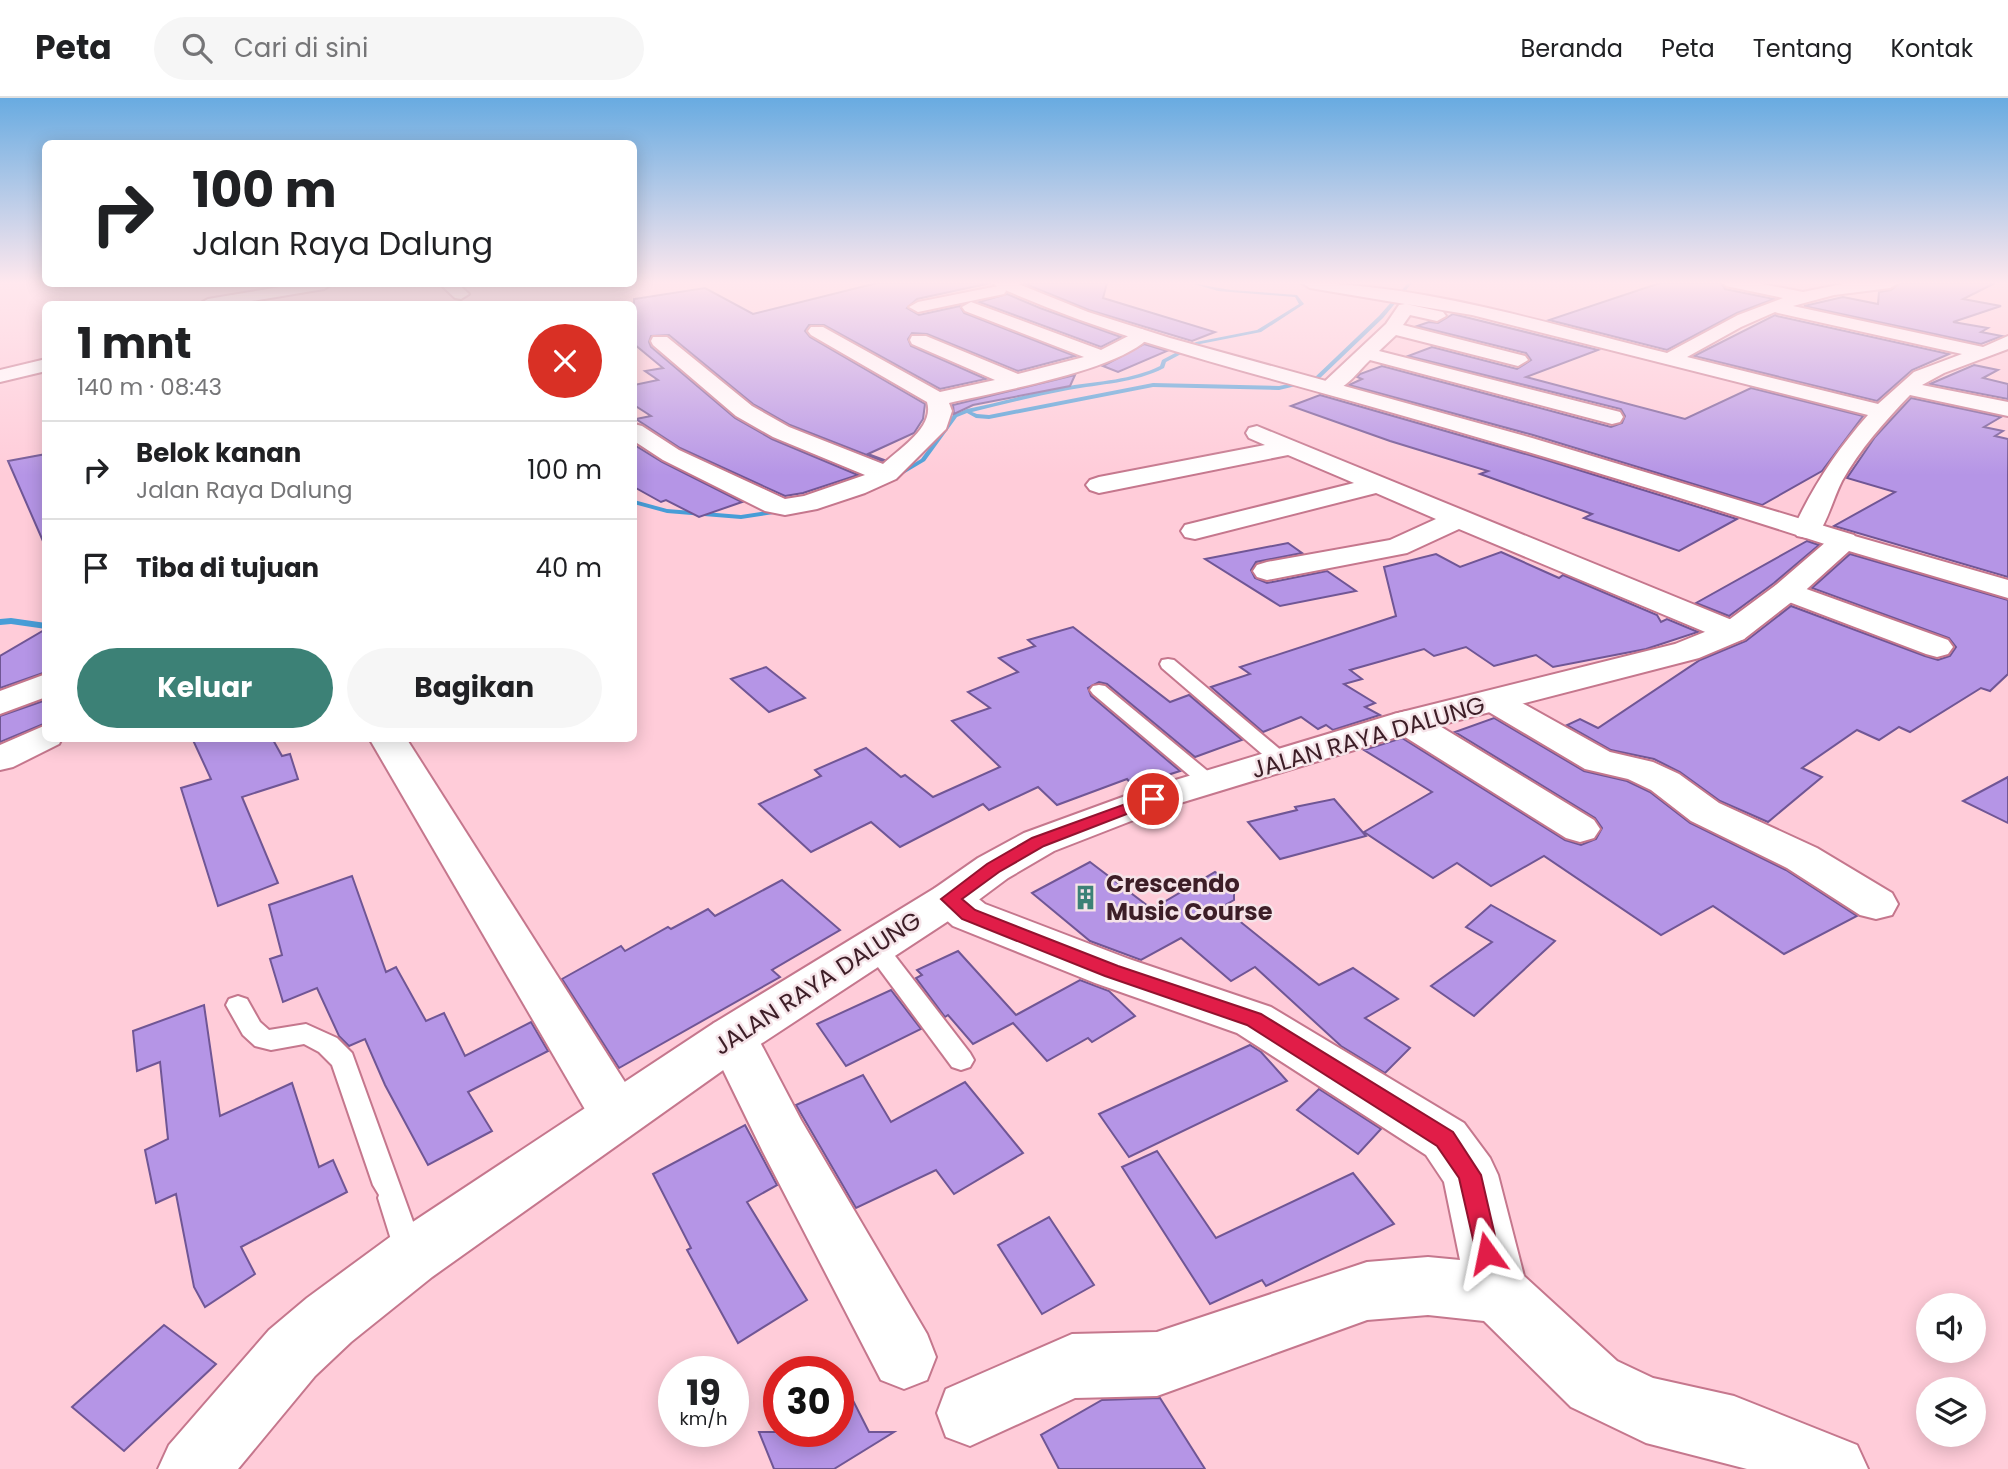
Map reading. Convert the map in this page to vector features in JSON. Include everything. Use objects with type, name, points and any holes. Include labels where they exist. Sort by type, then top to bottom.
[{"type":"street","points":[[667,347],[744,411],[781,432],[887,474]]},
{"type":"street","points":[[845,347],[937,399],[1018,382],[1102,357],[1120,347]]},
{"type":"street","points":[[935,347],[1018,382]]},
{"type":"street","points":[[1076,347],[1102,357]]},
{"type":"street","points":[[1182,347],[1330,387],[2008,589]]},
{"type":"street","points":[[1330,387],[1372,347]]},
{"type":"street","points":[[1467,347],[1518,360]]},
{"type":"street","points":[[1620,347],[1883,412]]},
{"type":"street","points":[[1668,360],[1692,347]]},
{"type":"street","points":[[1934,347],[1987,360]]},
{"type":"street","points":[[1826,535],[1819,498],[1853,445],[1883,412],[1906,388],[1929,372],[1987,360],[2002,347]]},
{"type":"street","points":[[1366,353],[1612,417]]},
{"type":"street","points":[[0,376],[42,366]]},
{"type":"street","points":[[1906,388],[2008,409]]},
{"type":"street","points":[[637,433],[671,456],[769,504],[797,505],[834,496],[887,474],[938,424],[941,411],[937,399]]},
{"type":"street","points":[[1257,433],[1733,632]]},
{"type":"street","points":[[1099,485],[1291,447]]},
{"type":"street","points":[[1195,531],[1378,485]]},
{"type":"street","points":[[1267,571],[1396,547],[1458,519]]},
{"type":"street","name":"JALAN RAYA DALUNG","points":[[194,1469],[292,1353],[329,1320],[411,1257],[732,1037],[874,944],[950,899],[993,868],[1038,842],[1141,803],[1407,722],[1687,651],[1733,632],[1787,591],[1826,535]]},
{"type":"street","points":[[1787,591],[1937,647]]},
{"type":"street","points":[[0,704],[42,686]]},
{"type":"street","points":[[1494,701],[1598,761],[1640,770],[1665,782],[1705,812],[1801,858],[1876,904]]},
{"type":"street","points":[[1407,722],[1580,830]]},
{"type":"street","points":[[0,759],[42,738]]},
{"type":"street","points":[[389,742],[616,1114]]},
{"type":"street","points":[[950,899],[969,915],[1112,971],[1254,1020],[1445,1139],[1470,1175],[1498,1293],[1594,1384],[1646,1410],[1734,1430],[1833,1469]]},
{"type":"street","points":[[732,1037],[782,1136],[904,1357]]},
{"type":"street","points":[[970,1413],[1072,1366],[1157,1364],[1367,1291],[1428,1286],[1498,1293]]},
{"type":"lane","points":[[1168,664],[1282,761]]},
{"type":"lane","points":[[1099,690],[1209,782]]},
{"type":"lane","points":[[874,944],[961,1060]]},
{"type":"lane","points":[[238,1005],[250,1030],[259,1039],[274,1041],[306,1034],[328,1045],[343,1060],[411,1257]]},
{"type":"building","points":[[638,347],[651,347],[735,418],[772,439],[858,475],[785,496],[680,448],[637,420],[651,416],[637,407],[637,384],[658,380],[645,371],[663,368]]},
{"type":"building","points":[[684,347],[827,347],[925,404],[923,419],[914,433],[868,454],[884,460],[882,461],[790,425],[753,404]]},
{"type":"building","points":[[864,347],[913,347],[986,379],[940,389]]},
{"type":"building","points":[[959,347],[1052,347],[1075,356],[1018,371]]},
{"type":"building","points":[[1138,347],[1154,347],[1167,351],[1118,372],[1103,366]]},
{"type":"building","points":[[1432,347],[1517,369],[1531,360],[1526,353],[1502,347],[1586,347],[1598,350],[1526,377],[1685,419],[1751,388],[1863,416],[1822,471],[1762,505],[1533,435],[1349,385],[1362,379],[1357,377],[1360,374],[1382,366],[1611,427],[1622,423],[1625,416],[1621,409],[1408,356]]},
{"type":"building","points":[[1712,347],[1917,347],[1949,354],[1912,370],[1877,401],[1694,356]]},
{"type":"building","points":[[1974,365],[1998,370],[1983,378],[2008,384],[2008,399],[1930,384]]},
{"type":"building","points":[[1075,375],[1070,386],[973,405],[954,414],[953,405]]},
{"type":"building","points":[[1320,395],[1543,459],[1737,519],[1679,551],[1584,518],[1592,514],[1480,474],[1488,471],[1390,441],[1291,406]]},
{"type":"building","points":[[1911,398],[2001,417],[1984,427],[2003,431],[1995,436],[2008,439],[2008,577],[1834,526],[1895,492],[1847,478],[1875,437]]},
{"type":"building","points":[[637,447],[742,502],[699,517],[666,500],[661,502],[637,489]]},
{"type":"building","points":[[42,455],[42,539],[8,461]]},
{"type":"building","points":[[1807,541],[1819,545],[1729,616],[1696,603]]},
{"type":"building","points":[[1288,543],[1302,553],[1256,562],[1251,570],[1255,578],[1267,583],[1327,571],[1356,591],[1280,606],[1205,559]]},
{"type":"building","points":[[1501,552],[1559,578],[1563,575],[1657,615],[1661,622],[1667,619],[1698,632],[1646,649],[1553,667],[1536,655],[1494,666],[1466,647],[1434,656],[1424,649],[1350,670],[1362,679],[1344,684],[1375,703],[1365,707],[1380,715],[1333,730],[1326,725],[1318,729],[1301,717],[1263,732],[1211,687],[1250,674],[1240,667],[1396,616],[1384,567],[1436,554],[1460,567]]},
{"type":"building","points":[[1850,554],[2008,600],[2008,674],[1990,691],[1981,688],[1910,732],[1899,727],[1879,740],[1857,730],[1802,768],[1822,777],[1768,822],[1720,801],[1680,772],[1654,759],[1611,750],[1567,725],[1580,719],[1598,728],[1700,660],[1746,641],[1791,606],[1925,656],[1938,660],[1950,656],[1956,647],[1949,638],[1812,588]]},
{"type":"building","points":[[1073,627],[1170,702],[1189,695],[1242,740],[1195,757],[1107,684],[1099,682],[1088,688],[1091,696],[1180,771],[1133,786],[1127,779],[1057,805],[1038,787],[989,810],[983,804],[900,847],[871,822],[811,852],[759,804],[821,776],[815,770],[866,748],[901,777],[905,775],[933,797],[1000,767],[952,721],[990,708],[968,692],[1018,672],[999,658],[1035,646],[1028,640]]},
{"type":"building","points":[[42,631],[42,673],[0,688],[0,656]]},
{"type":"building","points":[[766,667],[805,698],[769,712],[731,679]]},
{"type":"building","points":[[42,701],[42,725],[0,742],[0,716]]},
{"type":"building","points":[[1494,718],[1584,771],[1627,781],[1650,792],[1690,823],[1786,870],[1857,916],[1784,954],[1713,906],[1661,935],[1544,856],[1491,886],[1457,863],[1433,878],[1364,832],[1432,792],[1364,750],[1402,738],[1565,840],[1581,845],[1596,839],[1602,828],[1595,818],[1455,732]]},
{"type":"building","points":[[194,742],[274,742],[282,756],[290,754],[298,779],[242,797],[278,883],[218,906],[181,788],[211,779]]},
{"type":"building","points":[[2008,777],[2008,823],[1963,801]]},
{"type":"building","points":[[1334,799],[1366,836],[1280,859],[1248,822],[1297,810],[1295,807]]},
{"type":"building","points":[[1090,862],[1152,909],[1215,872],[1234,885],[1234,900],[1222,907],[1319,985],[1353,968],[1398,999],[1365,1018],[1410,1048],[1385,1073],[1341,1046],[1255,967],[1231,981],[1181,938],[1141,960],[1090,941],[1032,893]]},
{"type":"building","points":[[352,876],[386,972],[396,967],[426,1021],[444,1013],[465,1056],[531,1022],[548,1051],[468,1092],[492,1131],[428,1165],[385,1085],[365,1039],[349,1046],[339,1036],[317,988],[283,1002],[270,959],[282,955],[269,905]]},
{"type":"building","points":[[782,880],[840,930],[772,970],[780,977],[619,1068],[562,979],[621,946],[625,951],[708,909],[715,916]]},
{"type":"building","points":[[1491,905],[1555,941],[1474,1016],[1431,986],[1492,942],[1466,927]]},
{"type":"building","points":[[958,951],[1016,1015],[1080,980],[1109,991],[1135,1016],[1092,1042],[1088,1038],[1047,1061],[1013,1023],[973,1044],[948,1015],[945,1017],[916,978],[922,975],[917,970]]},
{"type":"building","points":[[891,990],[921,1029],[846,1066],[817,1024]]},
{"type":"building","points":[[204,1005],[220,1116],[292,1083],[319,1167],[333,1160],[347,1192],[241,1247],[255,1274],[205,1307],[194,1287],[176,1194],[156,1203],[145,1150],[168,1139],[160,1062],[137,1071],[133,1031]]},
{"type":"building","points":[[1250,1045],[1261,1052],[1287,1081],[1129,1157],[1099,1114]]},
{"type":"building","points":[[863,1075],[891,1122],[965,1082],[1023,1153],[954,1194],[936,1170],[856,1208],[796,1105]]},
{"type":"building","points":[[1319,1089],[1381,1129],[1358,1154],[1297,1110]]},
{"type":"building","points":[[745,1125],[777,1185],[747,1202],[807,1300],[738,1343],[687,1250],[691,1248],[653,1174]]},
{"type":"building","points":[[1157,1151],[1216,1238],[1353,1173],[1394,1224],[1266,1286],[1262,1280],[1210,1304],[1122,1167]]},
{"type":"building","points":[[1049,1217],[1094,1285],[1042,1314],[998,1245]]},
{"type":"building","points":[[164,1325],[216,1364],[124,1451],[72,1407]]},
{"type":"building","points":[[1160,1398],[1205,1469],[1059,1469],[1041,1435],[1102,1400]]},
{"type":"building","points":[[854,1402],[869,1432],[894,1432],[834,1469],[774,1469],[765,1447],[854,1447]]},
{"type":"waterway","points":[[967,411],[1154,371],[1162,367],[1164,361],[1190,347]]},
{"type":"waterway","points":[[967,411],[976,416],[989,417],[1153,385],[1279,388],[1315,380],[1350,347]]},
{"type":"waterway","points":[[886,482],[923,460],[955,416],[967,411]]},
{"type":"waterway","points":[[637,503],[667,511],[741,517],[786,510]]},
{"type":"waterway","points":[[0,622],[42,625]]},
{"type":"place","name":"Crescendo Music Course","points":[[1086,897]]},
{"type":"route","points":[[1153,799],[1038,842],[993,868],[950,899],[969,915],[1112,971],[1254,1020],[1445,1139],[1470,1175],[1487,1253]]}]
